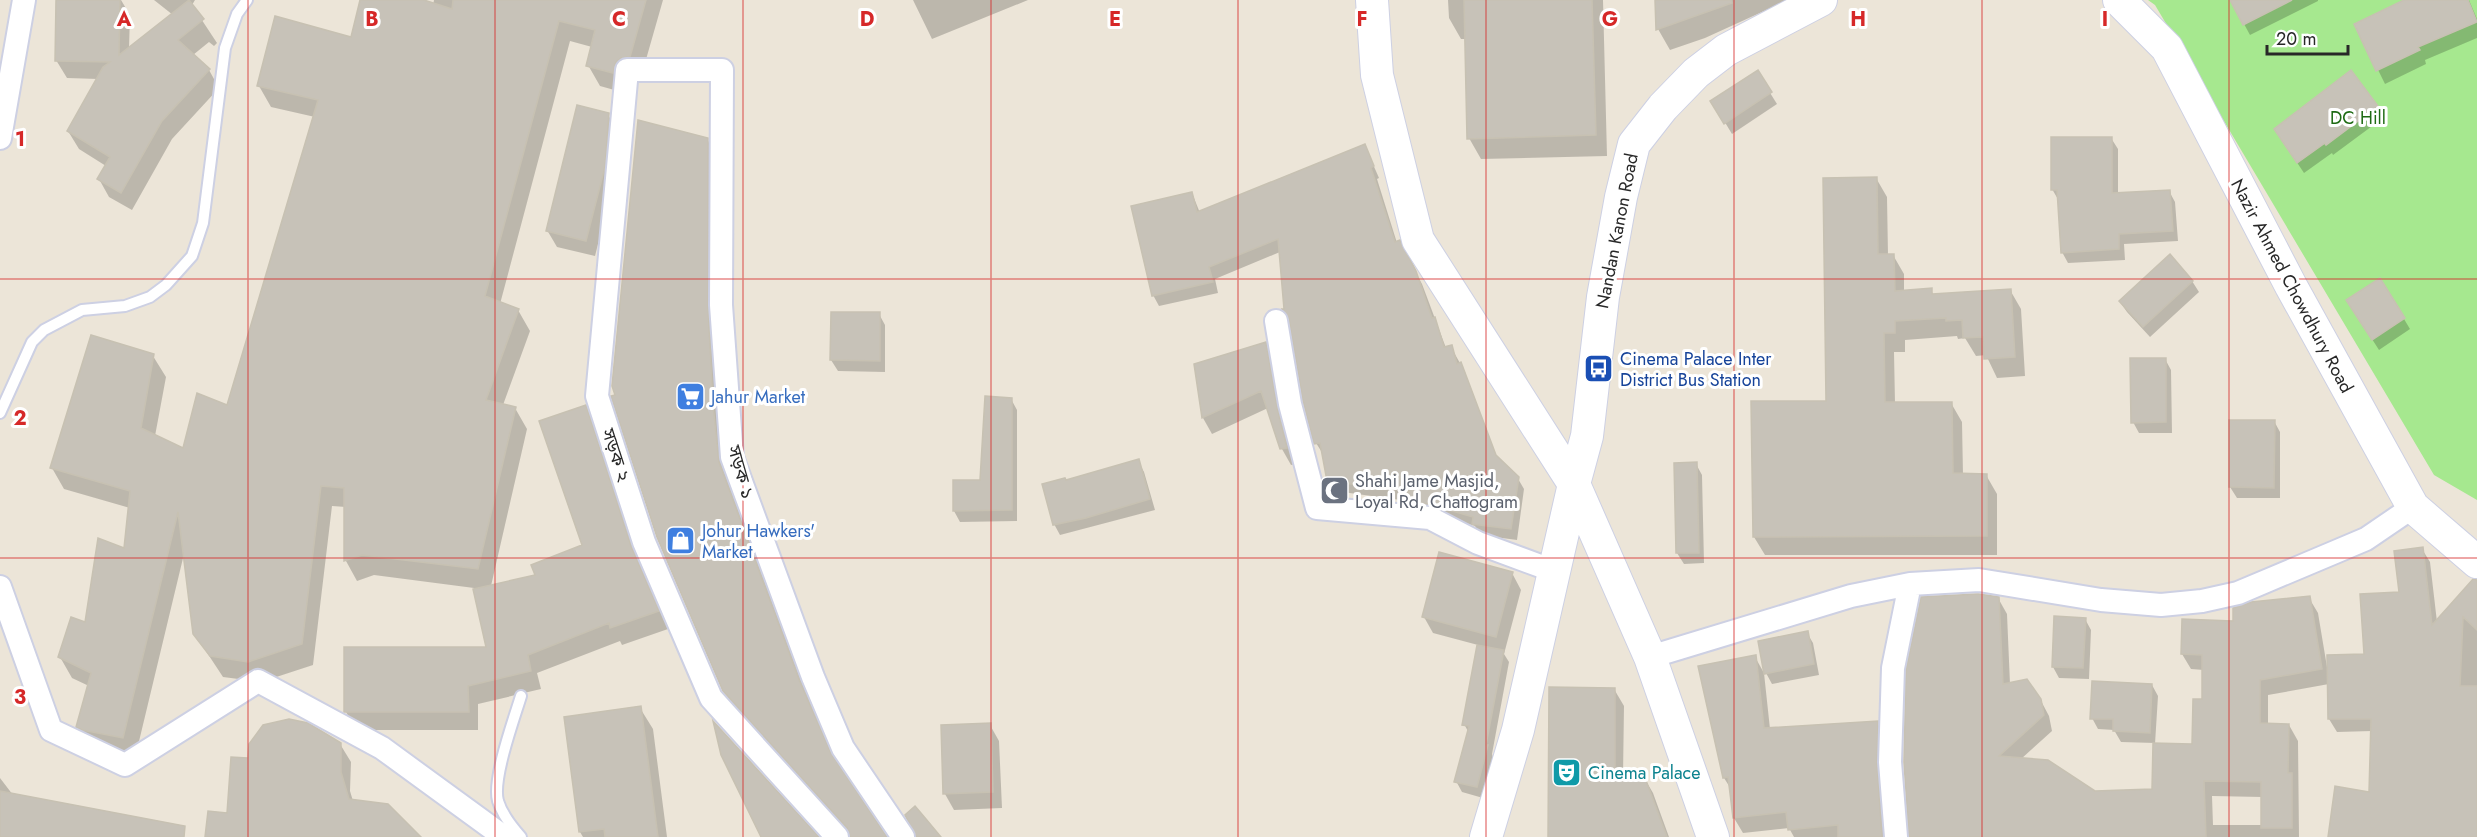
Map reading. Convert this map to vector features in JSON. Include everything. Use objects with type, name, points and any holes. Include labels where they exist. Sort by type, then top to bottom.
[{"type":"main road","points":[[1372,0],[1377,75],[1418,240],[1574,484],[1650,657],[1713,837]]},
{"type":"main road","name":"Nandan Kanon Road","points":[[1486,837],[1518,730],[1587,436],[1603,297],[1621,197],[1634,144],[1663,107],[1696,73],[1719,56],[1821,0]]},
{"type":"main road","name":"Nazir Ahmed Chowdhury Road","points":[[2119,0],[2167,48],[2291,286],[2413,507],[2477,562]]},
{"type":"street","points":[[0,138],[24,0]]},
{"type":"street","name":"সড়ক ২","points":[[686,71],[627,70],[597,396],[644,542],[711,698],[837,837]]},
{"type":"street","name":"সড়ক ১","points":[[686,71],[722,70],[721,305],[732,456],[813,677],[843,748],[903,837]]},
{"type":"street","points":[[1276,321],[1290,404],[1317,508],[1430,518],[1478,543],[1554,571]]},
{"type":"street","points":[[1650,657],[1851,596],[1910,584],[1979,580],[2101,600],[2161,605],[2202,601],[2238,593],[2366,539],[2413,507]]},
{"type":"street","points":[[1896,837],[1890,762],[1893,668],[1910,584]]},
{"type":"street","points":[[0,587],[51,730],[125,765],[258,681],[382,748],[504,837]]},
{"type":"lane","points":[[0,412],[32,342],[44,330],[82,310],[126,306],[150,297],[166,285],[192,256],[203,223],[225,48],[237,14],[247,0]]},
{"type":"lane","points":[[521,696],[499,772],[498,800],[511,825],[521,837]]},
{"type":"green space","name":"DC Hill","points":[[2148,0],[2477,0],[2477,500],[2434,475],[2155,5]]},
{"type":"building","points":[[56,0],[120,0],[119,55],[189,0],[204,19],[178,40],[210,69],[162,121],[121,193],[97,179],[110,157],[67,131],[103,67],[110,62],[55,61]]},
{"type":"building","points":[[360,0],[424,0],[452,9],[453,0],[646,0],[630,57],[621,58],[616,62],[613,73],[586,66],[595,30],[559,21],[485,296],[519,309],[486,400],[516,407],[478,569],[362,555],[344,561],[344,488],[321,486],[302,644],[248,662],[210,656],[193,634],[178,512],[123,738],[82,730],[76,727],[91,673],[58,657],[71,617],[85,622],[98,538],[124,548],[130,491],[50,468],[91,335],[154,354],[141,428],[183,448],[197,393],[227,405],[318,100],[257,86],[275,16],[351,37]]},
{"type":"building","points":[[1464,0],[1592,0],[1596,135],[1467,139]]},
{"type":"building","points":[[1655,0],[1731,0],[1732,3],[1656,30]]},
{"type":"building","points":[[2230,0],[2292,0],[2243,25]]},
{"type":"building","points":[[2404,0],[2468,0],[2477,22],[2418,47],[2420,50],[2376,71],[2354,24]]},
{"type":"building","points":[[1758,70],[1772,92],[1724,124],[1710,101]]},
{"type":"building","points":[[2351,70],[2378,106],[2326,145],[2325,143],[2297,163],[2274,129]]},
{"type":"building","points":[[577,105],[609,113],[605,167],[586,241],[546,231]]},
{"type":"building","points":[[638,120],[708,138],[708,306],[713,405],[719,462],[800,682],[831,753],[887,837],[850,837],[847,828],[723,691],[657,537],[611,396],[615,395],[612,386]]},
{"type":"building","points":[[2051,137],[2112,137],[2112,193],[2170,190],[2173,231],[2119,234],[2119,249],[2061,253],[2057,190],[2051,190]]},
{"type":"building","points":[[1365,144],[1374,166],[1371,168],[1395,242],[1400,240],[1416,271],[1432,318],[1435,317],[1444,347],[1452,345],[1457,364],[1461,362],[1496,455],[1519,477],[1511,529],[1472,524],[1473,517],[1432,505],[1406,501],[1409,491],[1327,481],[1320,443],[1314,444],[1303,401],[1289,319],[1282,309],[1284,309],[1278,239],[1209,267],[1213,282],[1152,296],[1131,206],[1192,192],[1197,212]]},
{"type":"building","points":[[1877,177],[1878,254],[1894,254],[1895,291],[1932,288],[1932,294],[2011,289],[2015,357],[1984,359],[1983,337],[1963,338],[1962,320],[1946,321],[1946,318],[1895,321],[1895,333],[1884,333],[1885,402],[1952,402],[1953,473],[1987,474],[1987,536],[1753,537],[1751,401],[1826,401],[1823,178]]},
{"type":"building","points":[[2170,254],[2193,281],[2143,327],[2119,301]]},
{"type":"building","points":[[2380,278],[2405,318],[2372,340],[2346,300]]},
{"type":"building","points":[[831,312],[880,312],[880,361],[830,360]]},
{"type":"building","points":[[1266,342],[1277,407],[1287,448],[1280,449],[1261,391],[1202,418],[1194,364]]},
{"type":"building","points":[[2130,358],[2166,358],[2166,422],[2131,423]]},
{"type":"building","points":[[985,396],[1012,398],[1012,510],[953,511],[953,480],[980,480]]},
{"type":"building","points":[[586,405],[631,546],[659,611],[610,628],[609,623],[528,655],[531,671],[468,686],[469,712],[344,712],[344,647],[486,647],[473,589],[535,575],[531,565],[582,545],[539,421]]},
{"type":"building","points":[[2229,420],[2275,420],[2274,488],[2229,487]]},
{"type":"building","points":[[1139,459],[1150,499],[1053,525],[1042,484],[1065,478],[1066,480]]},
{"type":"building","points":[[1697,462],[1699,553],[1676,553],[1674,463]]},
{"type":"building","points":[[2423,547],[2432,625],[2473,579],[2477,580],[2477,630],[2463,617],[2460,686],[2477,686],[2477,837],[2328,837],[2335,786],[2369,792],[2371,719],[2328,719],[2327,655],[2364,654],[2360,594],[2399,592],[2394,551]]},
{"type":"building","points":[[1439,552],[1513,572],[1496,637],[1422,617]]},
{"type":"building","points":[[1978,594],[1999,597],[2003,684],[2027,679],[2041,699],[2044,715],[1999,756],[2048,760],[2095,791],[2152,789],[2153,743],[2192,744],[2193,699],[2202,699],[2202,655],[2181,654],[2182,619],[2233,621],[2233,608],[2251,602],[2310,596],[2322,669],[2260,680],[2260,723],[2289,724],[2288,773],[2292,773],[2292,828],[2261,828],[2261,782],[2204,781],[2206,837],[1909,837],[1904,762],[1906,670],[1921,597]]},
{"type":"building","points":[[2054,616],[2086,618],[2083,668],[2052,667]]},
{"type":"building","points":[[1808,631],[1814,664],[1764,674],[1758,641]]},
{"type":"building","points":[[1477,645],[1504,650],[1486,745],[1488,745],[1477,787],[1454,782],[1469,726],[1462,725]]},
{"type":"building","points":[[1756,655],[1764,728],[1878,721],[1877,763],[1882,837],[1838,837],[1838,825],[1788,830],[1786,812],[1733,818],[1728,777],[1723,778],[1698,666]]},
{"type":"building","points":[[2092,681],[2152,684],[2150,733],[2113,731],[2113,719],[2090,719]]},
{"type":"building","points":[[1549,687],[1615,688],[1615,776],[1644,775],[1667,837],[1548,837]]},
{"type":"building","points":[[641,706],[658,837],[605,837],[604,829],[579,832],[564,717]]},
{"type":"building","points":[[289,719],[308,723],[341,743],[341,772],[349,799],[388,804],[421,837],[205,837],[208,811],[227,813],[231,757],[248,758],[249,744],[263,725]]},
{"type":"building","points":[[713,721],[819,837],[761,837],[721,755]]},
{"type":"building","points":[[991,723],[993,792],[943,794],[941,725]]},
{"type":"building","points":[[0,791],[185,826],[184,837],[0,837]]},
{"type":"building","points":[[915,806],[941,837],[916,837],[905,815]]},
{"type":"place","name":"Cinema Palace Inter District Bus Station","points":[[1599,369]]},
{"type":"place","name":"Jahur Market","points":[[690,397]]},
{"type":"place","name":"Shahi Jame Masjid, Loyal Rd, Chattogram","points":[[1334,491]]},
{"type":"place","name":"Johur Hawkers' Market","points":[[681,541]]},
{"type":"place","name":"Cinema Palace","points":[[1567,773]]}]
